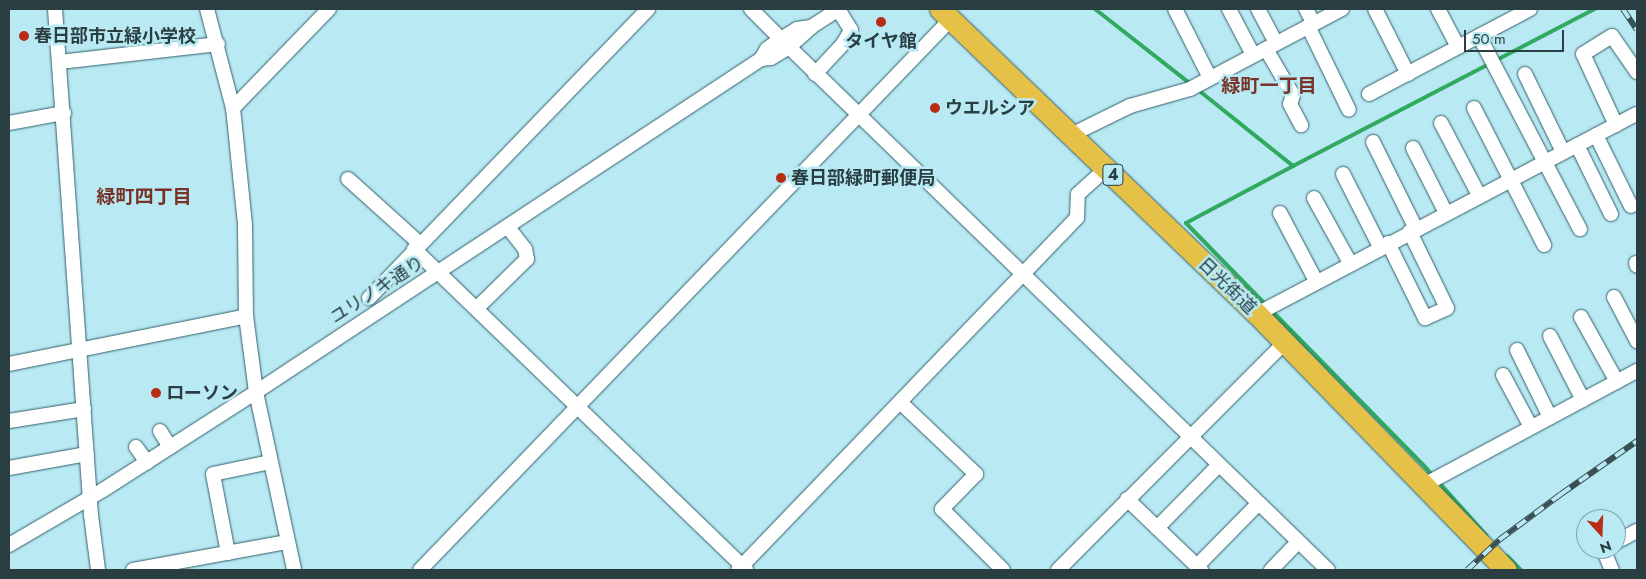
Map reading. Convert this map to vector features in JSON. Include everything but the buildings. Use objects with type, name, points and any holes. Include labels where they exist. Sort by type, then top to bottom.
[{"type":"highway","name":"日光街道","points":[[945,14],[1257,314],[1506,570]]},
{"type":"street","points":[[55,9],[84,409],[88,431],[87,454],[90,498],[98,570]]},
{"type":"street","points":[[207,9],[218,44],[233,108],[246,225],[246,316],[256,392],[294,570]]},
{"type":"street","points":[[233,108],[330,9]]},
{"type":"street","points":[[369,298],[417,246],[648,9]]},
{"type":"street","points":[[751,9],[1020,274],[1328,570]]},
{"type":"street","points":[[1175,9],[1210,78]]},
{"type":"street","points":[[1229,9],[1253,56]]},
{"type":"street","points":[[1258,9],[1271,46],[1293,95],[1290,104],[1301,125]]},
{"type":"street","points":[[1306,9],[1311,25],[1349,110]]},
{"type":"street","points":[[1071,135],[1130,106],[1190,89],[1342,9]]},
{"type":"street","points":[[1375,9],[1408,74]]},
{"type":"street","points":[[1438,9],[1458,47]]},
{"type":"street","points":[[1369,94],[1530,9]]},
{"type":"street","points":[[815,74],[843,44],[851,30],[833,10]]},
{"type":"street","name":"ユリノキ通り","points":[[9,545],[90,498],[256,392],[761,59],[767,49],[785,43],[796,30],[811,27],[833,10]]},
{"type":"street","points":[[420,570],[859,114],[945,14]]},
{"type":"street","points":[[1478,36],[1580,230]]},
{"type":"street","points":[[1616,125],[1583,54],[1612,36],[1637,72]]},
{"type":"street","points":[[60,62],[218,44]]},
{"type":"street","points":[[1525,74],[1563,152]]},
{"type":"street","points":[[1474,108],[1544,246]]},
{"type":"street","points":[[9,123],[64,113]]},
{"type":"street","points":[[1257,314],[1479,195],[1637,114]]},
{"type":"street","points":[[1441,123],[1479,195]]},
{"type":"street","points":[[1596,135],[1631,206]]},
{"type":"street","points":[[1343,174],[1425,318],[1447,308],[1373,142]]},
{"type":"street","points":[[1577,145],[1611,214]]},
{"type":"street","points":[[1413,148],[1446,213]]},
{"type":"street","points":[[348,179],[742,569],[1020,274],[1077,218],[1078,194],[1106,169]]},
{"type":"street","points":[[1314,198],[1350,263]]},
{"type":"street","points":[[1280,214],[1316,281]]},
{"type":"street","points":[[477,308],[527,259],[525,249],[508,227]]},
{"type":"street","points":[[1614,297],[1637,340]]},
{"type":"street","points":[[9,364],[246,316]]},
{"type":"street","points":[[1581,317],[1617,382]]},
{"type":"street","points":[[1550,336],[1583,400]]},
{"type":"street","points":[[1058,570],[1188,437],[1284,343]]},
{"type":"street","points":[[1517,350],[1550,417]]},
{"type":"street","points":[[1424,485],[1637,371]]},
{"type":"street","points":[[1503,375],[1531,428]]},
{"type":"street","points":[[900,402],[976,474],[942,509],[1003,570]]},
{"type":"street","points":[[9,420],[84,409]]},
{"type":"street","points":[[160,431],[170,447]]},
{"type":"street","points":[[136,447],[147,462]]},
{"type":"street","points":[[9,468],[87,454]]},
{"type":"street","points":[[228,553],[213,474],[270,462]]},
{"type":"street","points":[[1157,528],[1218,466]]},
{"type":"street","points":[[1127,499],[1199,568],[1258,504]]},
{"type":"street","points":[[133,570],[287,542]]},
{"type":"street","points":[[1271,570],[1298,542]]},
{"type":"waterway","points":[[1095,9],[1192,85]]},
{"type":"waterway","points":[[1197,89],[1293,166],[1595,9]]},
{"type":"waterway","points":[[1267,306],[1186,223],[1293,166]]},
{"type":"waterway","points":[[1272,311],[1427,469],[1486,535]]},
{"type":"waterway","points":[[1507,556],[1521,570]]},
{"type":"railway","points":[[1623,9],[1637,30]]},
{"type":"railway","points":[[1467,570],[1499,540],[1637,441]]},
{"type":"place","name":"タイヤ館","points":[[881,22]]},
{"type":"place","name":"春日部市立緑小学校","points":[[24,36]]},
{"type":"place","name":"ウエルシア","points":[[935,108]]},
{"type":"place","name":"春日部緑町郵便局","points":[[781,178]]},
{"type":"place","name":"ローソン","points":[[156,393]]},
{"type":"district","name":"緑町一丁目","points":[[1269,86]]},
{"type":"district","name":"緑町四丁目","points":[[144,197]]}]
